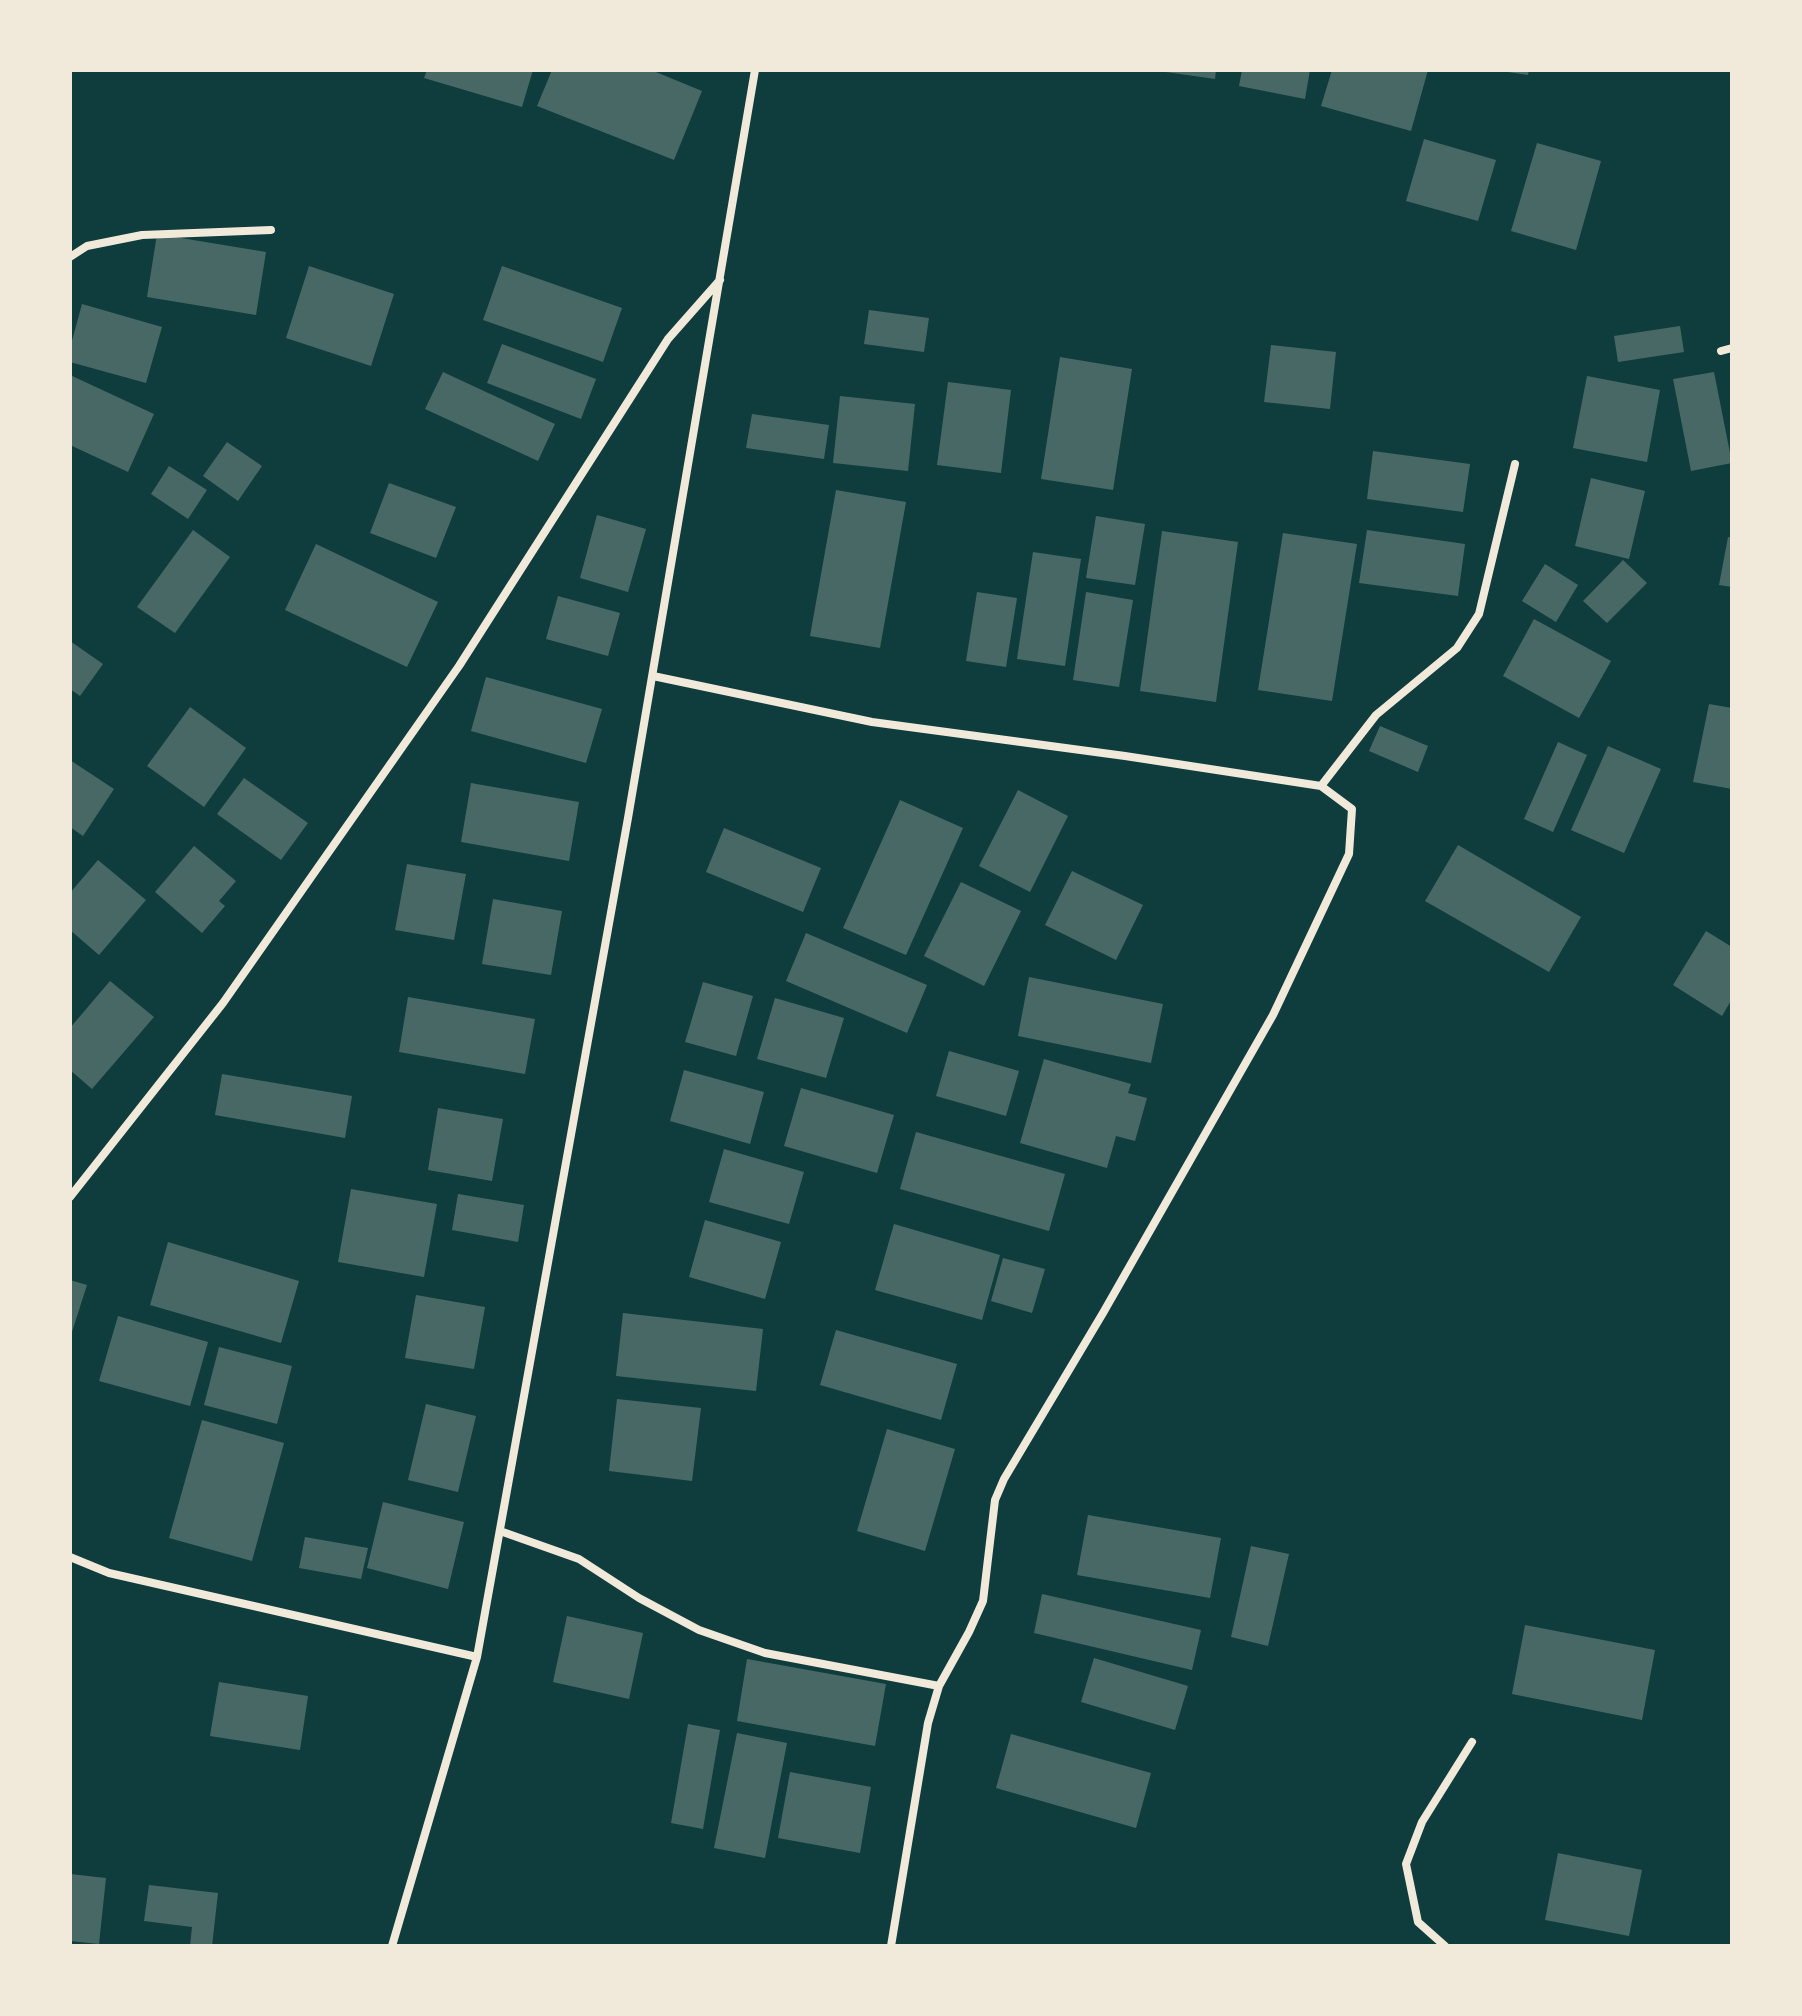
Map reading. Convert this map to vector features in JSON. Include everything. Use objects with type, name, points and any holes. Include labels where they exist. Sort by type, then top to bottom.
[{"type":"street","points":[[392,1946],[477,1657],[653,676],[755,70]]},
{"type":"street","points":[[70,257],[87,246],[142,235],[271,230]]},
{"type":"street","points":[[70,1197],[223,1003],[459,666],[668,339],[721,280]]},
{"type":"street","points":[[1721,351],[1732,348]]},
{"type":"street","points":[[1321,786],[1376,715],[1457,648],[1479,614],[1515,464]]},
{"type":"street","points":[[653,676],[872,722],[1321,786],[1352,809],[1349,854],[1273,1015],[1004,1479],[995,1500],[983,1601],[939,1686],[928,1723],[891,1946]]},
{"type":"street","points":[[500,1531],[579,1559],[639,1598],[699,1630],[765,1653],[939,1686]]},
{"type":"street","points":[[70,1557],[109,1573],[477,1657]]},
{"type":"street","points":[[1445,1946],[1418,1922],[1406,1864],[1422,1822],[1472,1742]]},
{"type":"building","points":[[427,70],[533,70],[522,107],[424,78]]},
{"type":"building","points":[[552,70],[651,70],[702,91],[674,160],[537,106]]},
{"type":"building","points":[[1167,70],[1216,70],[1215,79]]},
{"type":"building","points":[[1242,70],[1310,70],[1305,99],[1239,86]]},
{"type":"building","points":[[1332,70],[1428,70],[1411,131],[1321,106]]},
{"type":"building","points":[[1508,70],[1529,70],[1528,75]]},
{"type":"building","points":[[1424,139],[1496,160],[1478,221],[1406,201]]},
{"type":"building","points":[[1537,143],[1601,161],[1576,250],[1511,231]]},
{"type":"building","points":[[157,234],[266,252],[256,315],[147,297]]},
{"type":"building","points":[[309,266],[394,294],[371,366],[286,338]]},
{"type":"building","points":[[502,266],[622,308],[603,362],[483,320]]},
{"type":"building","points":[[82,304],[162,327],[146,383],[70,362],[70,348]]},
{"type":"building","points":[[869,310],[929,318],[924,352],[864,344]]},
{"type":"building","points":[[1680,326],[1684,352],[1618,362],[1614,336]]},
{"type":"building","points":[[502,344],[596,379],[581,419],[487,383]]},
{"type":"building","points":[[1271,345],[1336,352],[1330,409],[1264,402]]},
{"type":"building","points":[[1060,357],[1132,369],[1113,490],[1041,479]]},
{"type":"building","points":[[443,372],[555,424],[538,461],[425,409]]},
{"type":"building","points":[[1714,372],[1732,463],[1691,471],[1673,379]]},
{"type":"building","points":[[70,375],[154,414],[128,472],[70,445]]},
{"type":"building","points":[[1587,376],[1660,390],[1647,462],[1573,448]]},
{"type":"building","points":[[948,382],[1011,390],[1001,473],[937,465]]},
{"type":"building","points":[[840,396],[915,404],[908,471],[833,463]]},
{"type":"building","points":[[752,414],[829,425],[824,459],[746,448]]},
{"type":"building","points":[[227,442],[262,466],[238,501],[203,476]]},
{"type":"building","points":[[1373,451],[1470,464],[1463,512],[1367,499]]},
{"type":"building","points":[[169,466],[207,490],[188,519],[151,494]]},
{"type":"building","points":[[1591,478],[1645,491],[1629,559],[1575,546]]},
{"type":"building","points":[[389,483],[456,507],[436,558],[370,533]]},
{"type":"building","points":[[836,490],[906,502],[880,648],[810,636]]},
{"type":"building","points":[[597,515],[646,529],[628,592],[580,578]]},
{"type":"building","points":[[1096,516],[1145,524],[1135,585],[1086,578]]},
{"type":"building","points":[[193,530],[230,557],[175,633],[137,607]]},
{"type":"building","points":[[1367,530],[1465,544],[1458,596],[1359,583]]},
{"type":"building","points":[[1162,531],[1238,542],[1216,702],[1140,691]]},
{"type":"building","points":[[1283,533],[1357,544],[1332,701],[1258,690]]},
{"type":"building","points":[[1728,537],[1732,538],[1732,587],[1719,585]]},
{"type":"building","points":[[316,544],[438,602],[407,667],[285,610]]},
{"type":"building","points":[[1033,552],[1081,559],[1065,666],[1017,659]]},
{"type":"building","points":[[1623,560],[1647,583],[1607,623],[1583,601]]},
{"type":"building","points":[[1545,564],[1578,585],[1556,622],[1522,601]]},
{"type":"building","points":[[977,592],[1017,598],[1006,667],[966,661]]},
{"type":"building","points":[[1086,592],[1133,600],[1119,687],[1073,680]]},
{"type":"building","points":[[558,596],[620,613],[608,656],[546,639]]},
{"type":"building","points":[[1534,619],[1611,661],[1579,718],[1503,676]]},
{"type":"building","points":[[70,641],[103,664],[80,696],[70,689]]},
{"type":"building","points":[[486,677],[602,709],[586,763],[471,731]]},
{"type":"building","points":[[1709,704],[1732,708],[1732,789],[1693,782]]},
{"type":"building","points":[[190,707],[246,748],[204,807],[147,766]]},
{"type":"building","points":[[1380,726],[1428,746],[1418,772],[1369,751]]},
{"type":"building","points":[[1558,742],[1587,755],[1553,832],[1524,819]]},
{"type":"building","points":[[1608,746],[1661,769],[1624,853],[1571,830]]},
{"type":"building","points":[[70,760],[114,789],[83,836],[70,827]]},
{"type":"building","points":[[244,778],[308,823],[281,860],[217,814]]},
{"type":"building","points":[[471,783],[579,802],[569,861],[461,842]]},
{"type":"building","points":[[1018,790],[1068,816],[1030,892],[979,866]]},
{"type":"building","points":[[900,800],[963,828],[906,955],[843,928]]},
{"type":"building","points":[[724,828],[821,868],[803,912],[706,872]]},
{"type":"building","points":[[1458,845],[1581,917],[1549,972],[1425,901]]},
{"type":"building","points":[[194,846],[236,881],[219,901],[225,906],[202,933],[155,892]]},
{"type":"building","points":[[98,860],[146,900],[99,955],[70,930],[70,893]]},
{"type":"building","points":[[407,864],[466,874],[454,940],[395,930]]},
{"type":"building","points":[[1072,871],[1143,905],[1116,960],[1045,925]]},
{"type":"building","points":[[961,882],[1021,911],[984,986],[924,956]]},
{"type":"building","points":[[493,899],[562,911],[551,975],[482,964]]},
{"type":"building","points":[[1706,931],[1732,947],[1732,999],[1722,1016],[1673,985]]},
{"type":"building","points":[[806,933],[927,985],[907,1033],[786,981]]},
{"type":"building","points":[[1029,977],[1163,1004],[1151,1063],[1018,1036]]},
{"type":"building","points":[[110,981],[154,1017],[92,1089],[70,1070],[70,1028]]},
{"type":"building","points":[[703,982],[753,996],[736,1056],[685,1042]]},
{"type":"building","points":[[408,997],[535,1019],[525,1074],[399,1052]]},
{"type":"building","points":[[775,998],[844,1018],[826,1078],[757,1059]]},
{"type":"building","points":[[949,1051],[1019,1071],[1006,1116],[936,1096]]},
{"type":"building","points":[[1044,1059],[1131,1084],[1128,1093],[1147,1098],[1135,1141],[1116,1136],[1107,1168],[1020,1143]]},
{"type":"building","points":[[684,1070],[764,1092],[750,1144],[670,1121]]},
{"type":"building","points":[[222,1074],[352,1096],[345,1138],[215,1115]]},
{"type":"building","points":[[801,1088],[894,1115],[877,1173],[784,1146]]},
{"type":"building","points":[[438,1108],[503,1119],[492,1181],[428,1170]]},
{"type":"building","points":[[916,1132],[1065,1174],[1049,1231],[900,1189]]},
{"type":"building","points":[[724,1149],[804,1172],[789,1224],[709,1202]]},
{"type":"building","points":[[351,1189],[437,1204],[424,1277],[338,1262]]},
{"type":"building","points":[[458,1194],[524,1205],[518,1242],[452,1230]]},
{"type":"building","points":[[705,1220],[781,1242],[765,1299],[689,1277]]},
{"type":"building","points":[[894,1224],[1000,1255],[982,1320],[875,1290]]},
{"type":"building","points":[[168,1242],[299,1281],[281,1343],[150,1305]]},
{"type":"building","points":[[1003,1258],[1045,1269],[1032,1313],[991,1301]]},
{"type":"building","points":[[70,1280],[87,1285],[71,1335],[70,1335]]},
{"type":"building","points":[[416,1295],[485,1307],[474,1369],[405,1358]]},
{"type":"building","points":[[623,1313],[763,1329],[756,1391],[616,1376]]},
{"type":"building","points":[[118,1316],[208,1342],[190,1406],[99,1381]]},
{"type":"building","points":[[836,1330],[957,1364],[941,1420],[820,1385]]},
{"type":"building","points":[[219,1347],[292,1366],[277,1424],[204,1405]]},
{"type":"building","points":[[617,1399],[701,1408],[692,1481],[609,1471]]},
{"type":"building","points":[[426,1404],[476,1416],[458,1492],[408,1480]]},
{"type":"building","points":[[202,1420],[284,1443],[252,1561],[169,1538]]},
{"type":"building","points":[[887,1429],[955,1449],[925,1551],[857,1531]]},
{"type":"building","points":[[383,1502],[464,1522],[448,1589],[367,1568]]},
{"type":"building","points":[[1088,1515],[1221,1538],[1210,1598],[1077,1575]]},
{"type":"building","points":[[305,1537],[368,1548],[361,1579],[299,1568]]},
{"type":"building","points":[[1251,1546],[1289,1554],[1268,1646],[1231,1637]]},
{"type":"building","points":[[1042,1594],[1201,1630],[1192,1670],[1034,1633]]},
{"type":"building","points":[[567,1616],[643,1633],[629,1699],[553,1682]]},
{"type":"building","points":[[1525,1625],[1655,1650],[1642,1720],[1512,1694]]},
{"type":"building","points":[[1094,1658],[1188,1686],[1175,1730],[1081,1702]]},
{"type":"building","points":[[747,1659],[886,1684],[875,1746],[737,1721]]},
{"type":"building","points":[[219,1682],[308,1696],[300,1750],[210,1736]]},
{"type":"building","points":[[688,1724],[720,1730],[703,1829],[671,1823]]},
{"type":"building","points":[[737,1733],[787,1743],[765,1858],[714,1848]]},
{"type":"building","points":[[1011,1734],[1151,1773],[1136,1828],[996,1788]]},
{"type":"building","points":[[790,1772],[871,1787],[860,1853],[778,1838]]},
{"type":"building","points":[[1558,1853],[1642,1870],[1629,1936],[1545,1920]]},
{"type":"building","points":[[70,1874],[106,1878],[99,1944],[70,1941]]},
{"type":"building","points":[[149,1885],[218,1893],[212,1946],[190,1946],[192,1927],[144,1921]]}]
